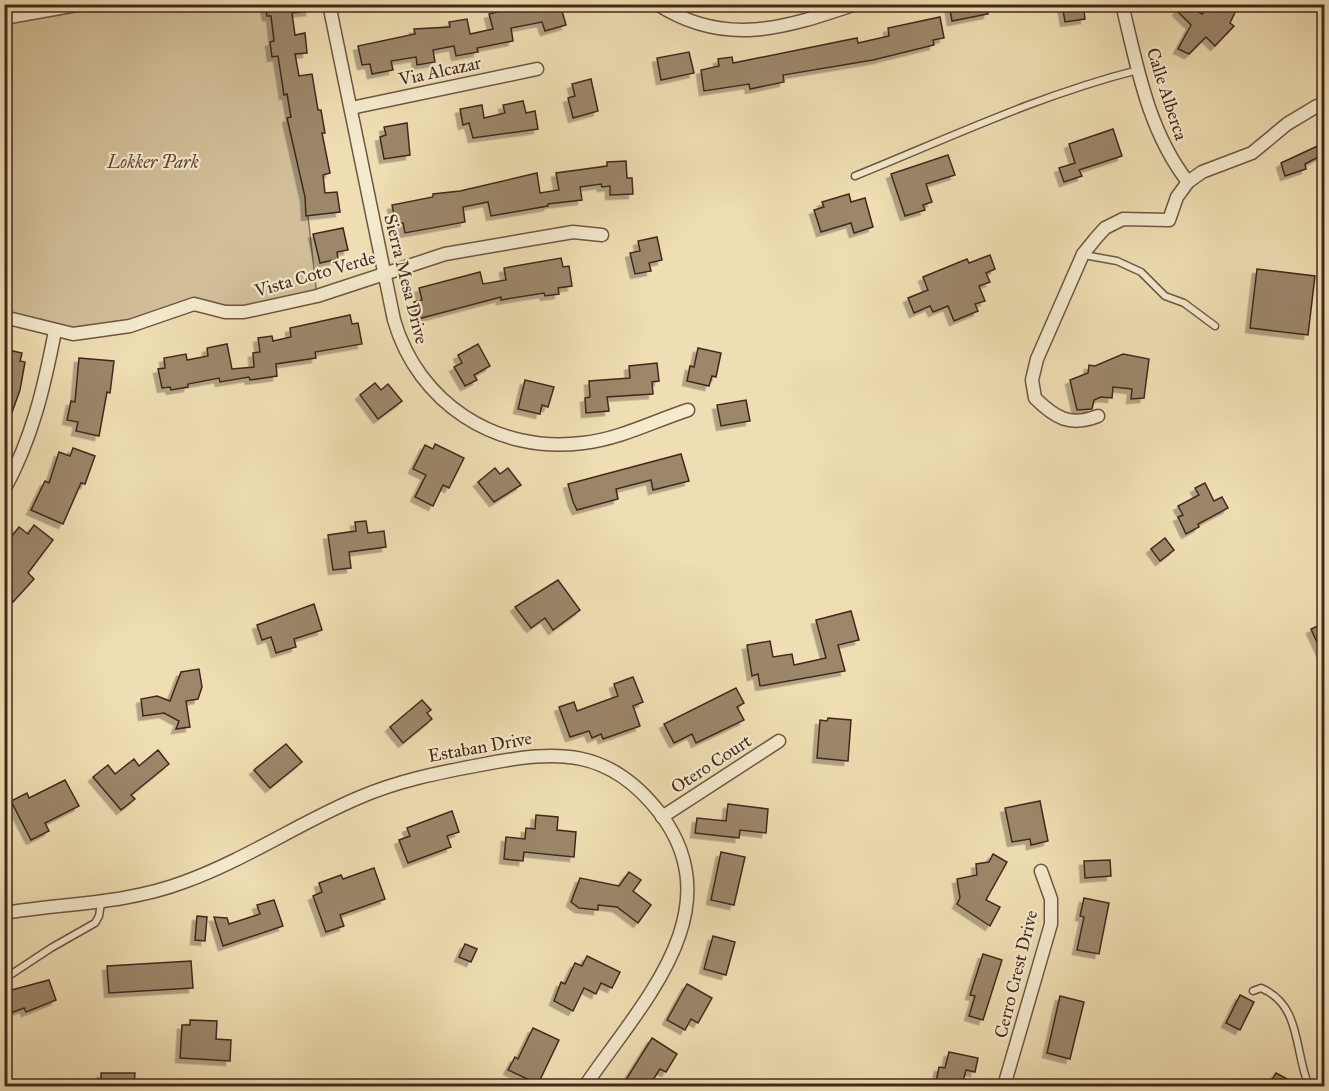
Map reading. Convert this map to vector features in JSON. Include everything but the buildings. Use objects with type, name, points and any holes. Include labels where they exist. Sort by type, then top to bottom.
[{"type":"street","points":[[4,18],[82,4]]},
{"type":"street","name":"Sierra Mesa Drive","points":[[329,4],[382,274],[400,340],[414,369],[449,406],[491,430],[532,442],[585,443],[602,440],[688,410]]},
{"type":"street","points":[[657,4],[702,26],[751,32],[802,22],[856,4]]},
{"type":"street","name":"Calle Alberca","points":[[1122,4],[1138,70],[1161,140],[1188,182]]},
{"type":"street","name":"Via Alcazar","points":[[351,108],[537,69]]},
{"type":"street","points":[[1098,416],[1079,422],[1054,414],[1035,398],[1032,380],[1037,359],[1083,254],[1105,228],[1113,223],[1132,218],[1169,220],[1177,197],[1188,182],[1202,172],[1252,153],[1287,124],[1317,106]]},
{"type":"street","name":"Vista Coto Verde","points":[[4,317],[55,332],[85,334],[130,326],[194,304],[225,312],[271,308],[445,254],[573,232],[602,235]]},
{"type":"street","points":[[4,490],[33,429],[55,332]]},
{"type":"street","name":"Otero Court","points":[[662,817],[779,741]]},
{"type":"street","name":"Estaban Drive","points":[[4,913],[101,903],[161,890],[205,874],[324,814],[381,789],[429,774],[528,755],[556,754],[598,764],[638,788],[662,817],[679,847],[685,874],[686,901],[680,936],[657,986],[585,1086]]},
{"type":"street","name":"Cerro Crest Drive","points":[[1004,1086],[1051,924],[1051,899],[1041,871]]},
{"type":"lane","points":[[855,176],[1016,108],[1062,91],[1138,70]]},
{"type":"lane","points":[[1083,254],[1117,261],[1140,272],[1165,296],[1184,303],[1215,326]]},
{"type":"lane","points":[[4,979],[95,923],[99,916],[101,903]]},
{"type":"lane","points":[[1253,990],[1261,988],[1271,992],[1289,1015],[1296,1030],[1300,1067],[1309,1086]]},
{"type":"green space","name":"Lokker Park","points":[[82,5],[284,5],[317,296],[244,312],[194,304],[97,332],[5,317],[5,18]]}]
